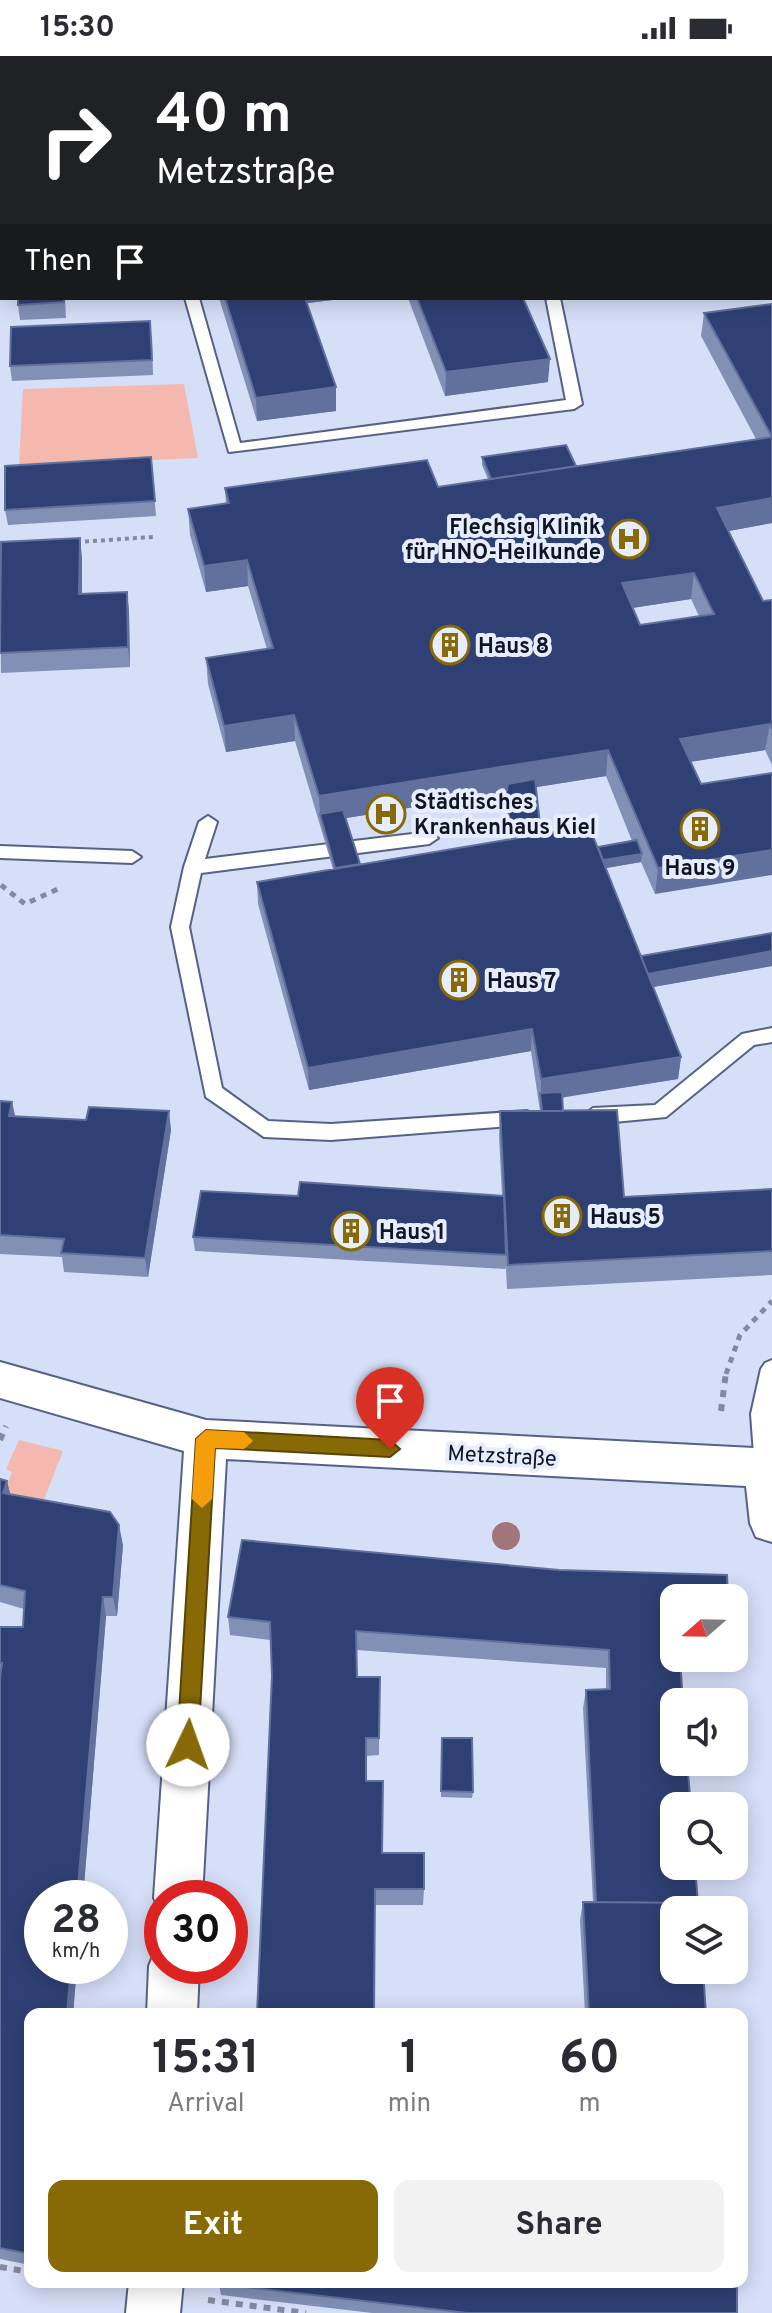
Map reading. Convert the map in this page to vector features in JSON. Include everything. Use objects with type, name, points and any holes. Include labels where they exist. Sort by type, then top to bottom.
[{"type":"street","name":"Metzstraße","points":[[0,1380],[206,1439],[769,1468]]},
{"type":"street","points":[[179,1880],[206,1439]]},
{"type":"street","points":[[769,1468],[772,1523]]},
{"type":"street","points":[[172,2008],[173,1984]]},
{"type":"street","points":[[153,2313],[155,2288]]},
{"type":"lane","points":[[193,300],[234,449],[574,404],[553,300]]},
{"type":"lane","points":[[208,822],[193,867],[180,927],[213,1092],[264,1129],[331,1132],[541,1118]]},
{"type":"lane","points":[[193,867],[429,838]]},
{"type":"lane","points":[[0,852],[132,857]]},
{"type":"lane","points":[[575,1117],[659,1112],[749,1039],[772,1035]]},
{"type":"lane","points":[[769,1468],[762,1414],[772,1369]]},
{"type":"path","points":[[77,542],[153,537]]},
{"type":"path","points":[[0,884],[25,904]]},
{"type":"path","points":[[0,2267],[24,2271]]},
{"type":"shaded area","points":[[184,384],[198,458],[19,466],[23,389]]},
{"type":"shaded area","points":[[19,1440],[63,1451],[36,1520],[0,1489],[6,1489],[12,1472],[6,1469]]},
{"type":"building","points":[[18,300],[64,300],[64,302],[18,305]]},
{"type":"building","points":[[226,300],[306,300],[336,387],[256,398]]},
{"type":"building","points":[[418,300],[524,300],[550,359],[446,372]]},
{"type":"building","points":[[772,304],[772,437],[704,313]]},
{"type":"building","points":[[150,321],[152,360],[10,366],[11,327]]},
{"type":"building","name":"Haus 8","points":[[772,437],[772,498],[717,508],[763,601],[772,600],[772,729],[770,724],[680,739],[701,784],[772,773],[772,850],[658,868],[608,750],[319,796],[294,715],[224,726],[206,658],[273,648],[247,560],[204,566],[188,509],[229,503],[225,488],[427,460],[438,487]],"holes":[[[694,573],[714,614],[640,625],[622,583]]]},
{"type":"building","points":[[566,445],[576,466],[491,479],[482,457]]},
{"type":"building","points":[[151,457],[155,501],[5,510],[5,466]]},
{"type":"building","points":[[80,538],[79,594],[127,592],[128,647],[0,653],[1,542]]},
{"type":"building","points":[[535,779],[541,834],[512,839],[506,794],[508,784]]},
{"type":"building","points":[[343,810],[360,864],[335,868],[320,814]]},
{"type":"building","name":"Haus 7","points":[[589,826],[681,1057],[541,1079],[532,1029],[308,1068],[257,882]]},
{"type":"building","points":[[637,840],[642,854],[603,860],[598,847]]},
{"type":"building","points":[[772,933],[772,951],[648,974],[641,956]]},
{"type":"building","points":[[562,1092],[563,1111],[542,1111],[540,1093]]},
{"type":"building","points":[[0,1101],[12,1102],[9,1116],[86,1120],[89,1107],[169,1111],[145,1258],[61,1253],[64,1239],[0,1235]]},
{"type":"building","points":[[617,1110],[624,1197],[772,1189],[772,1251],[508,1265],[500,1111]]},
{"type":"building","name":"Haus 1","points":[[300,1182],[504,1196],[506,1255],[193,1237],[201,1191],[298,1196]]},
{"type":"building","points":[[0,1479],[7,1481],[3,1493],[110,1512],[119,1525],[113,1597],[103,1597],[79,1880],[24,1880],[24,1984],[70,1984],[68,2008],[24,2008],[24,2253],[0,2248],[0,1627],[23,1627],[25,1591],[0,1585]]},
{"type":"building","points":[[242,1540],[559,1570],[727,1575],[727,1584],[660,1584],[660,1672],[681,1672],[682,1688],[660,1688],[660,1776],[688,1776],[690,1792],[660,1792],[660,1880],[696,1880],[697,1896],[660,1896],[660,1903],[596,1902],[586,1690],[610,1689],[609,1650],[356,1631],[357,1677],[380,1677],[379,1738],[366,1738],[366,1781],[383,1781],[382,1853],[424,1853],[424,1889],[375,1889],[374,2008],[257,2008],[272,1676],[270,1622],[228,1617]]},
{"type":"building","points":[[442,1738],[472,1738],[473,1792],[441,1791]]},
{"type":"building","points":[[583,1902],[660,1903],[660,1984],[704,1984],[706,2008],[589,2008]]},
{"type":"building","points":[[253,2288],[737,2288],[737,2313],[467,2313]]},
{"type":"slow traffic","points":[[202,1499],[206,1439],[244,1441]]},
{"type":"place","name":"Flechsig Klinik für HNO-Heilkunde","points":[[629,539]]},
{"type":"place","name":"Haus 8","points":[[450,645]]},
{"type":"place","name":"Städtisches Krankenhaus Kiel","points":[[386,814]]},
{"type":"place","name":"Haus 9","points":[[700,829]]},
{"type":"place","name":"Haus 7","points":[[459,980]]},
{"type":"place","name":"Haus 5","points":[[562,1216]]},
{"type":"place","name":"Haus 1","points":[[351,1231]]},
{"type":"route","points":[[188,1745],[206,1439],[390,1449]]}]
